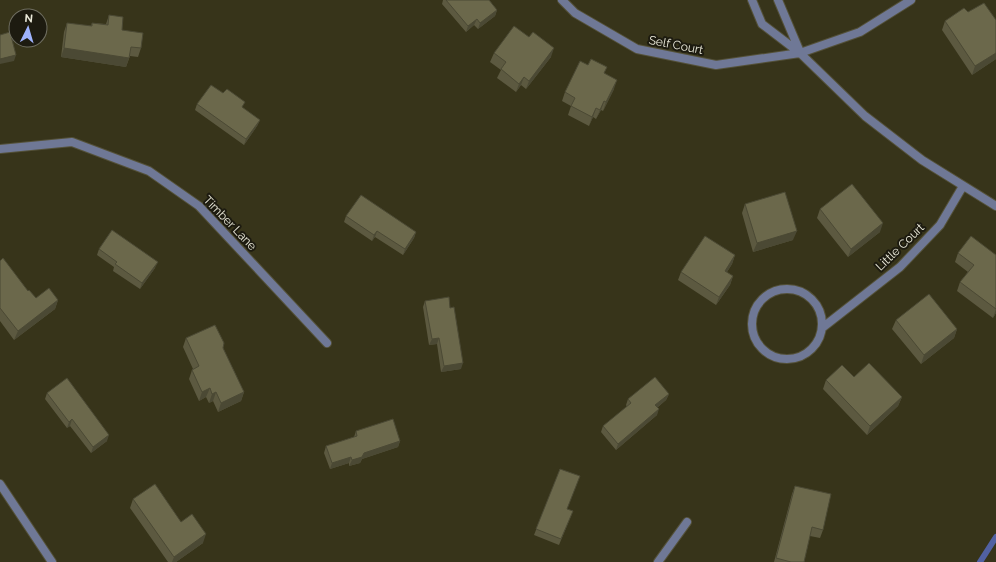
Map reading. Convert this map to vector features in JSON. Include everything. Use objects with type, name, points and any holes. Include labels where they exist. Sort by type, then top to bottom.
[{"type":"street","name":"Self Court","points":[[562,0],[575,13],[637,49],[716,65],[800,53],[860,32],[911,0]]},
{"type":"street","points":[[752,0],[762,24],[800,53],[865,116],[922,160],[996,206]]},
{"type":"street","points":[[778,0],[800,53]]},
{"type":"street","name":"Timber Lane","points":[[0,149],[72,142],[150,171],[199,206],[327,343]]},
{"type":"street","name":"Little Court","points":[[822,328],[818,307],[810,298],[801,292],[790,289],[778,290],[767,295],[758,303],[753,314],[752,326],[754,338],[761,348],[770,355],[782,359],[793,359],[804,355],[819,339],[822,328],[900,268],[940,225],[963,186]]},
{"type":"street","points":[[0,484],[52,562]]},
{"type":"street","points":[[658,562],[687,522]]},
{"type":"building","points":[[446,0],[489,0],[497,10],[480,23],[477,19],[468,26]]},
{"type":"building","points":[[984,3],[996,20],[996,53],[975,66],[945,21],[964,8],[968,12]]},
{"type":"building","points":[[109,15],[123,17],[122,30],[143,33],[141,48],[131,47],[129,58],[64,48],[67,23],[92,26],[92,23],[108,25]]},
{"type":"building","points":[[514,26],[529,37],[533,32],[554,48],[529,81],[524,77],[519,84],[501,69],[506,62],[494,53]]},
{"type":"building","points":[[8,33],[8,48],[14,48],[16,55],[0,59],[0,35]]},
{"type":"building","points":[[591,59],[607,67],[604,73],[617,80],[606,102],[604,101],[600,110],[596,108],[592,117],[571,106],[575,98],[565,92],[580,61],[588,65]]},
{"type":"building","points":[[211,85],[223,93],[227,89],[245,102],[242,107],[260,120],[246,139],[197,104]]},
{"type":"building","points":[[852,184],[883,223],[851,249],[820,209]]},
{"type":"building","points":[[785,192],[797,231],[757,243],[745,204]]},
{"type":"building","points":[[361,195],[416,232],[405,249],[377,231],[374,235],[346,216]]},
{"type":"building","points":[[112,230],[158,262],[142,283],[115,264],[117,262],[99,249]]},
{"type":"building","points":[[705,236],[735,255],[725,271],[733,276],[719,297],[681,272]]},
{"type":"building","points":[[971,236],[996,255],[996,309],[960,282],[974,265],[958,253]]},
{"type":"building","points":[[3,258],[28,291],[29,290],[36,298],[49,288],[58,300],[18,331],[0,308],[0,261]]},
{"type":"building","points":[[929,294],[957,329],[924,355],[896,320]]},
{"type":"building","points":[[449,297],[450,308],[454,307],[463,363],[444,366],[439,338],[432,339],[425,301]]},
{"type":"building","points":[[215,325],[224,343],[223,348],[244,392],[221,403],[216,392],[212,394],[210,388],[202,392],[192,370],[199,366],[186,338]]},
{"type":"building","points":[[869,363],[902,397],[870,426],[826,380],[842,365],[854,377]]},
{"type":"building","points":[[655,377],[669,394],[655,405],[659,409],[618,444],[603,426],[631,403],[628,399]]},
{"type":"building","points":[[67,378],[109,435],[93,447],[72,419],[69,422],[47,393]]},
{"type":"building","points":[[393,419],[400,441],[364,453],[362,457],[352,460],[351,457],[332,463],[326,446],[357,436],[356,431]]},
{"type":"building","points":[[560,469],[580,476],[567,509],[573,511],[561,539],[536,529]]},
{"type":"building","points":[[155,484],[181,522],[192,514],[206,534],[174,557],[133,499]]},
{"type":"building","points":[[795,486],[831,494],[823,530],[812,527],[804,562],[791,562],[776,558]]},
{"type":"waterway","points":[[980,562],[996,537]]}]
